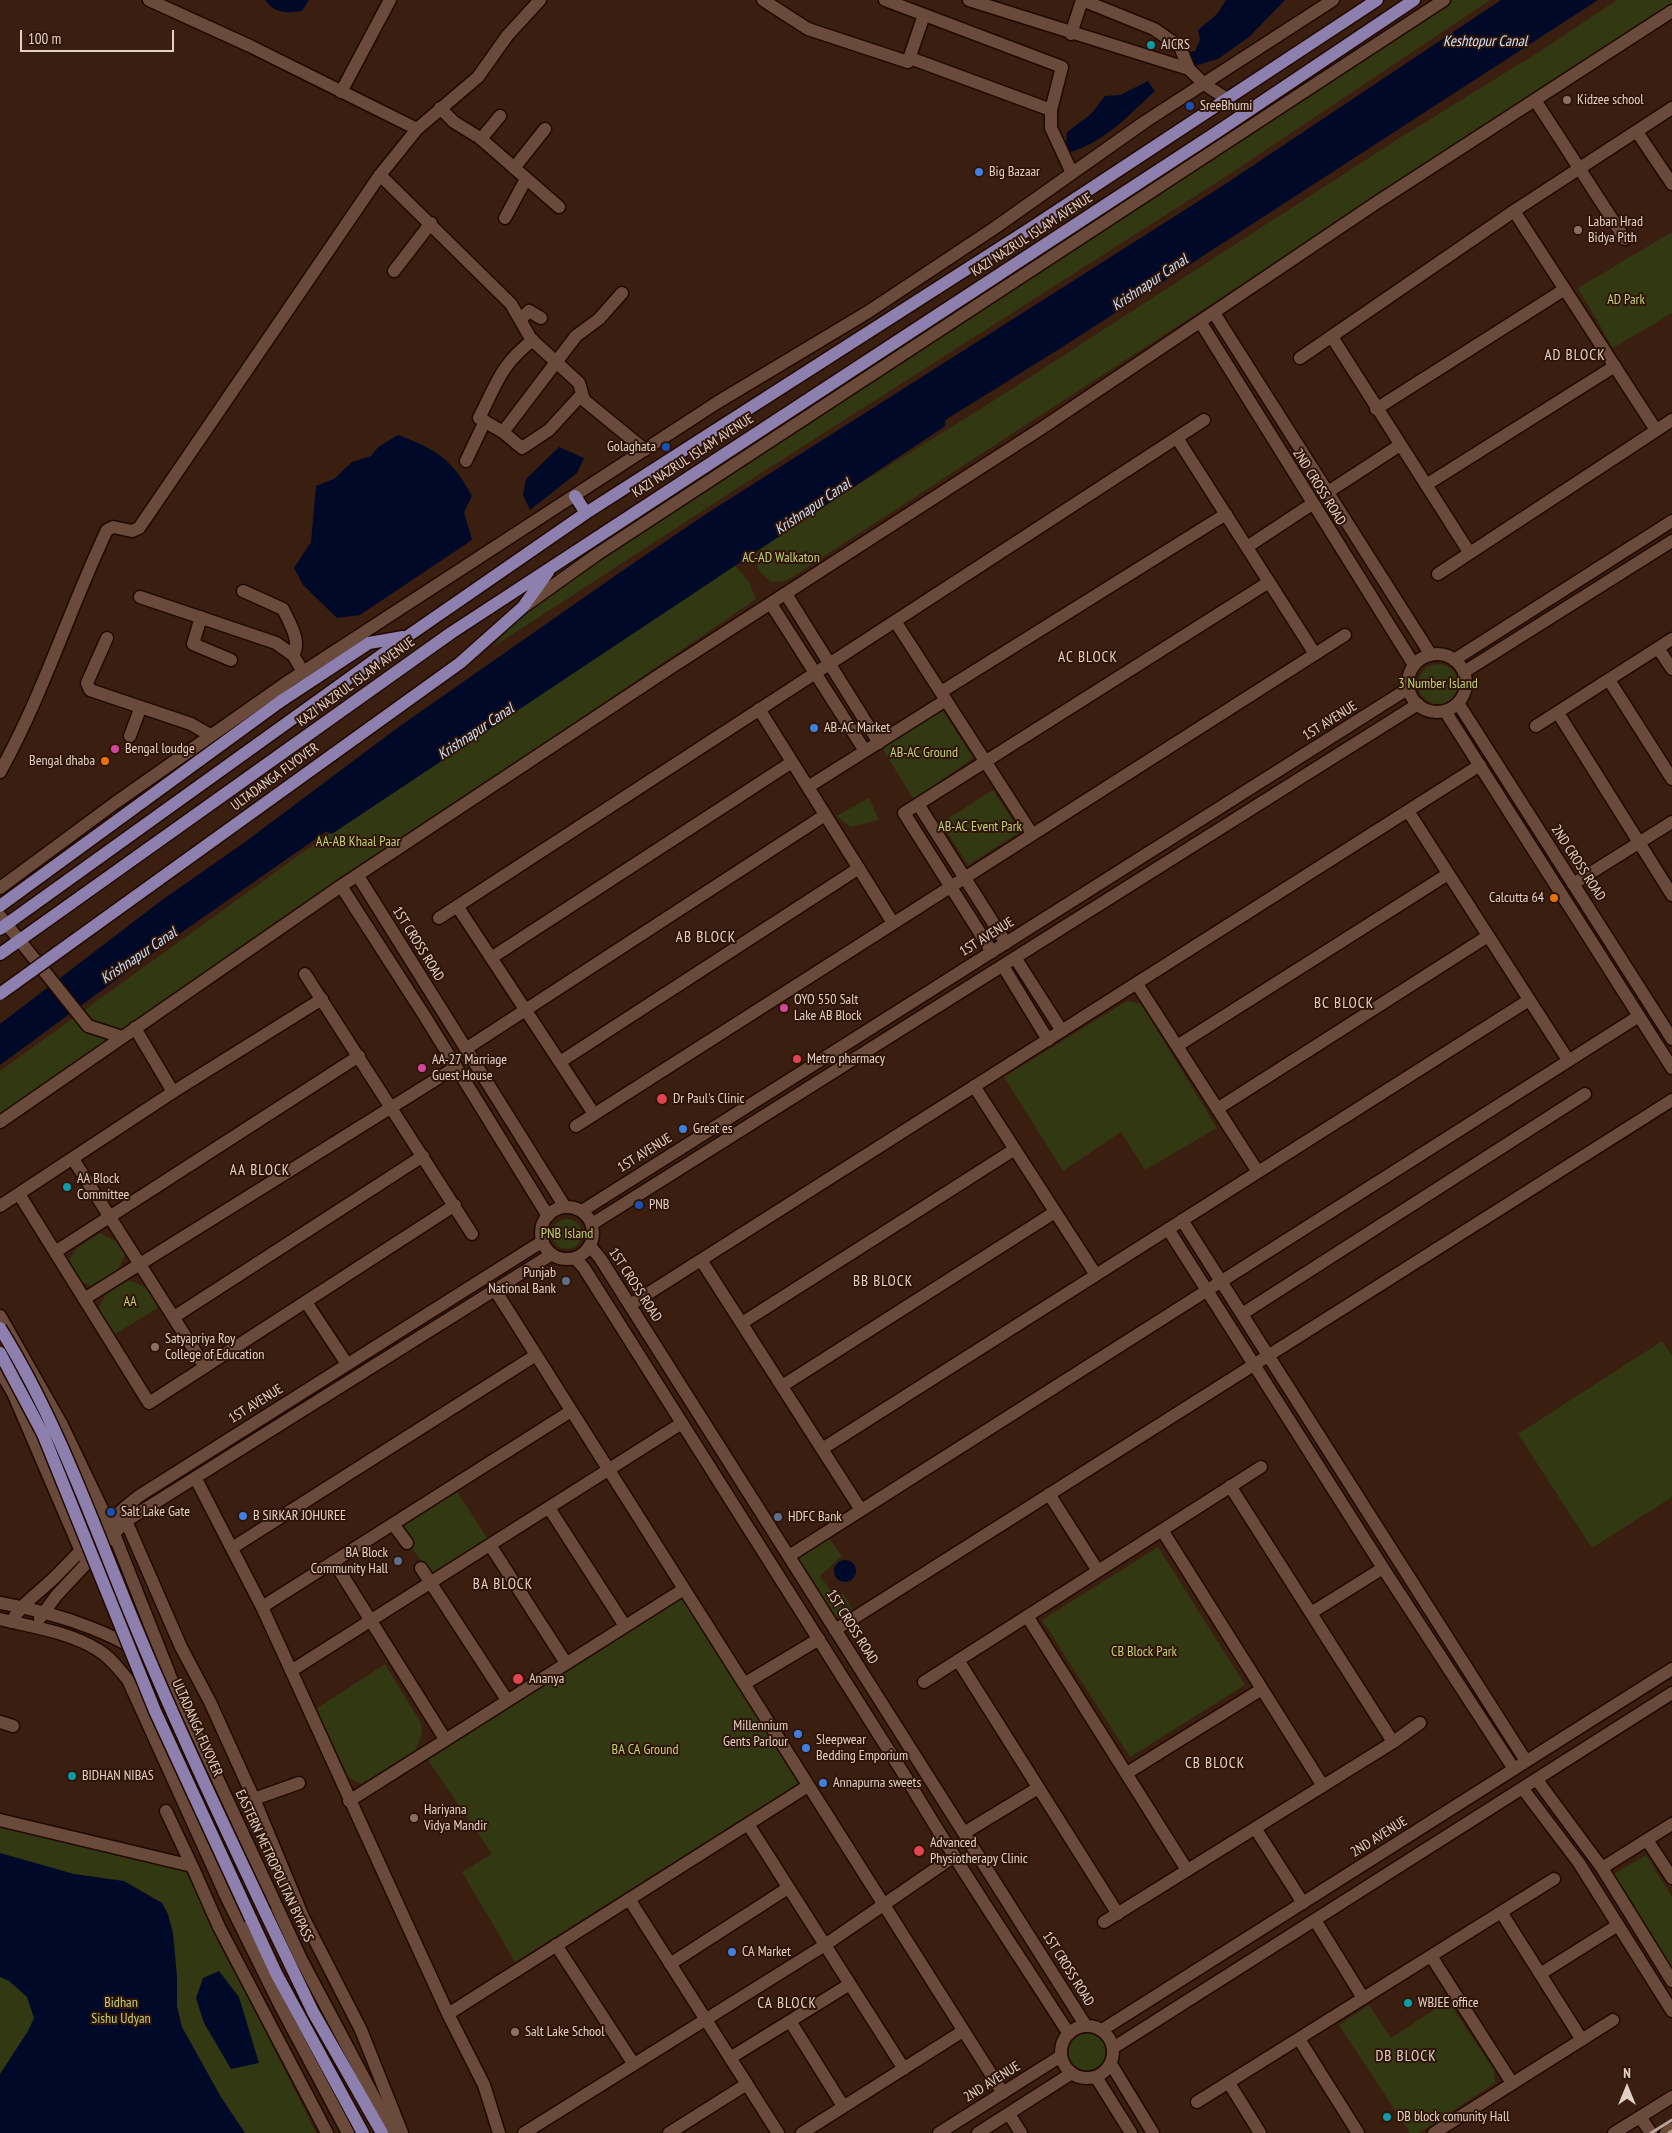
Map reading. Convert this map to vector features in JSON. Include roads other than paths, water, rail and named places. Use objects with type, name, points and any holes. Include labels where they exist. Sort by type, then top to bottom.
[{"type":"main road","name":"KAZI NAZRUL ISLAM AVENUE","points":[[2,923],[408,636],[586,513],[1031,228],[1377,0]]},
{"type":"main road","name":"KAZI NAZRUL ISLAM AVENUE","points":[[0,954],[443,638],[1220,130],[1414,0]]},
{"type":"main road","points":[[575,496],[586,513]]},
{"type":"main road","name":"ULTADANGA FLYOVER","points":[[0,994],[460,663],[523,607],[552,566]]},
{"type":"main road","points":[[0,906],[281,701],[369,643],[408,636]]},
{"type":"main road","name":"ULTADANGA FLYOVER","points":[[0,1328],[22,1364],[55,1431],[175,1718],[264,1912],[310,2006],[382,2133]]},
{"type":"main road","points":[[0,1353],[43,1434],[154,1710],[251,1920],[280,1980],[363,2133]]},
{"type":"street","points":[[149,0],[250,46],[417,129]]},
{"type":"street","points":[[177,13],[178,0]]},
{"type":"street","points":[[341,92],[390,0]]},
{"type":"street","points":[[763,0],[777,3],[808,29],[908,62],[924,15]]},
{"type":"street","points":[[885,0],[1062,67],[1051,110],[1051,128],[1072,173]]},
{"type":"street","points":[[969,0],[1071,34],[1189,69]]},
{"type":"street","points":[[1071,34],[1082,0],[1154,29],[1180,47],[1189,69],[1204,84],[1227,98]]},
{"type":"street","name":"KAZI NAZRUL ISLAM AVENUE","points":[[0,888],[210,734],[718,402],[868,312],[996,227],[1146,121],[1333,0]]},
{"type":"street","name":"KAZI NAZRUL ISLAM AVENUE","points":[[523,607],[613,544],[1444,0]]},
{"type":"street","points":[[0,772],[28,718],[66,629],[85,576],[107,530],[113,527],[132,531],[139,528],[380,175],[417,129],[478,77],[506,36],[536,1]]},
{"type":"street","points":[[0,1122],[341,886],[1201,323],[1376,202],[1672,11]]},
{"type":"street","points":[[910,58],[1051,110]]},
{"type":"street","points":[[1535,100],[1625,239]]},
{"type":"street","points":[[440,108],[454,122],[481,139],[559,207]]},
{"type":"street","points":[[1300,358],[1514,211],[1672,108]]},
{"type":"street","points":[[481,139],[500,116]]},
{"type":"street","points":[[514,168],[546,129]]},
{"type":"street","points":[[1637,132],[1672,184]]},
{"type":"street","points":[[380,175],[431,223],[511,304],[534,340],[579,383],[584,400],[645,450]]},
{"type":"street","points":[[505,218],[526,179]]},
{"type":"street","points":[[1514,211],[1656,430]]},
{"type":"street","points":[[394,271],[431,223]]},
{"type":"street","points":[[1376,409],[1565,289]]},
{"type":"street","points":[[503,432],[576,336],[599,319],[622,292]]},
{"type":"street","points":[[520,320],[529,311],[541,318]]},
{"type":"street","points":[[1214,313],[1431,655]]},
{"type":"street","name":"2ND CROSS ROAD","points":[[1201,323],[1414,666]]},
{"type":"street","points":[[1332,337],[1376,409],[1469,552]]},
{"type":"street","points":[[534,340],[516,353],[494,382],[478,418],[503,432],[522,448],[549,430],[582,394]]},
{"type":"street","points":[[1426,485],[1615,366]]},
{"type":"street","points":[[439,918],[1204,420]]},
{"type":"street","points":[[1438,574],[1672,420]]},
{"type":"street","points":[[466,461],[484,421]]},
{"type":"street","points":[[1177,438],[1315,654]]},
{"type":"street","points":[[1277,448],[1294,438]]},
{"type":"street","points":[[1328,492],[1400,445]]},
{"type":"street","points":[[1247,547],[1312,504]]},
{"type":"street","points":[[808,787],[879,743],[944,696],[1226,514]]},
{"type":"street","points":[[1454,660],[1672,521]]},
{"type":"street","points":[[1337,543],[1354,533]]},
{"type":"street","points":[[1464,672],[1672,541]]},
{"type":"street","points":[[992,952],[904,813],[1269,582]]},
{"type":"street","points":[[243,592],[283,609],[296,644],[293,655]]},
{"type":"street","points":[[786,594],[879,743]]},
{"type":"street","points":[[140,597],[201,616],[276,643],[293,655],[304,672]]},
{"type":"street","points":[[771,604],[865,751]]},
{"type":"street","points":[[201,616],[193,644],[231,660]]},
{"type":"street","points":[[895,621],[1032,834]]},
{"type":"street","points":[[576,1126],[1345,635]]},
{"type":"street","points":[[107,638],[88,687],[90,690],[140,709],[191,724],[210,734]]},
{"type":"street","points":[[1536,726],[1672,639]]},
{"type":"street","points":[[1658,648],[1672,670]]},
{"type":"street","points":[[1431,655],[1443,655],[1454,660],[1464,672],[1466,683],[1464,694],[1458,703],[1445,711],[1430,711],[1418,704],[1409,688],[1408,680],[1414,666],[1431,655]]},
{"type":"street","points":[[1609,680],[1672,779]]},
{"type":"street","name":"1ST AVENUE","points":[[582,1211],[1409,688]]},
{"type":"street","name":"2ND CROSS ROAD","points":[[1458,703],[1672,1038]]},
{"type":"street","points":[[592,1224],[1016,959],[1418,704]]},
{"type":"street","points":[[130,736],[140,709]]},
{"type":"street","points":[[759,709],[893,923]]},
{"type":"street","points":[[1445,711],[1639,1016],[1667,1049],[1672,1068]]},
{"type":"street","points":[[1558,713],[1672,895]]},
{"type":"street","points":[[491,958],[792,762]]},
{"type":"street","points":[[1288,764],[1298,780]]},
{"type":"street","points":[[630,1305],[1480,765]]},
{"type":"street","points":[[1498,794],[1511,785]]},
{"type":"street","points":[[918,804],[1006,943]]},
{"type":"street","points":[[1408,811],[1568,1060]]},
{"type":"street","points":[[467,1048],[825,815]]},
{"type":"street","points":[[1573,884],[1672,822]]},
{"type":"street","points":[[560,1062],[859,868]]},
{"type":"street","points":[[1177,1046],[1448,874]]},
{"type":"street","name":"1ST CROSS ROAD","points":[[358,876],[565,1207]]},
{"type":"street","points":[[341,886],[424,1014],[548,1216]]},
{"type":"street","points":[[457,906],[594,1114]]},
{"type":"street","points":[[2,923],[19,941],[88,1026],[122,1037]]},
{"type":"street","points":[[1217,1109],[1488,936]]},
{"type":"street","points":[[1016,959],[1062,1031]]},
{"type":"street","points":[[1003,966],[1048,1040]]},
{"type":"street","points":[[305,974],[472,1234]]},
{"type":"street","points":[[1137,984],[1258,1172]]},
{"type":"street","points":[[934,988],[943,1004]]},
{"type":"street","points":[[0,1206],[173,1092],[322,999]]},
{"type":"street","points":[[822,1449],[1529,1000]]},
{"type":"street","points":[[424,1014],[439,1005]]},
{"type":"street","points":[[789,1556],[1639,1016]]},
{"type":"street","points":[[135,1028],[173,1092]]},
{"type":"street","points":[[55,1252],[359,1056]]},
{"type":"street","points":[[84,1299],[456,1067]]},
{"type":"street","points":[[974,1086],[1096,1275]]},
{"type":"street","points":[[1242,1314],[1585,1094]]},
{"type":"street","points":[[836,1630],[1672,1100]]},
{"type":"street","points":[[730,1117],[740,1131]]},
{"type":"street","points":[[742,1323],[1015,1149]]},
{"type":"street","points":[[174,1317],[423,1156]]},
{"type":"street","points":[[73,1159],[205,1367]]},
{"type":"street","points":[[19,1194],[149,1403],[455,1206]]},
{"type":"street","points":[[565,1207],[582,1211],[592,1224],[594,1231],[590,1246],[575,1258],[563,1258],[552,1254],[543,1241],[542,1228],[548,1216],[565,1207]]},
{"type":"street","points":[[782,1386],[1055,1212]]},
{"type":"street","points":[[1182,1220],[1526,1761]]},
{"type":"street","points":[[1168,1229],[1383,1568],[1514,1770]]},
{"type":"street","name":"1ST AVENUE","points":[[6,1621],[54,1577],[108,1521],[139,1496],[543,1241]]},
{"type":"street","name":"1ST CROSS ROAD","points":[[590,1246],[600,1258],[630,1305],[1086,2026]]},
{"type":"street","points":[[34,1629],[44,1612],[86,1563],[126,1521],[196,1479],[552,1254]]},
{"type":"street","points":[[575,1258],[584,1268],[910,1784],[953,1857],[995,1918],[1069,2034]]},
{"type":"street","points":[[701,1260],[861,1510]]},
{"type":"street","points":[[494,1290],[1003,2093]]},
{"type":"street","points":[[306,1302],[347,1364]]},
{"type":"street","points":[[425,1315],[434,1329]]},
{"type":"street","points":[[0,1316],[62,1425],[108,1521],[170,1676]]},
{"type":"street","points":[[232,1548],[536,1355]]},
{"type":"street","points":[[0,1371],[13,1393],[86,1563]]},
{"type":"street","points":[[262,1607],[571,1411]]},
{"type":"street","points":[[291,1671],[682,1423]]},
{"type":"street","points":[[924,1682],[1261,1467]]},
{"type":"street","points":[[196,1479],[262,1607],[448,2014],[484,2085],[499,2133]]},
{"type":"street","points":[[1230,1486],[1393,1742]]},
{"type":"street","points":[[1341,1502],[1354,1492]]},
{"type":"street","points":[[1049,1494],[1098,1571]]},
{"type":"street","points":[[738,1512],[754,1501]]},
{"type":"street","points":[[548,1508],[625,1626]]},
{"type":"street","points":[[126,1521],[181,1648],[210,1702],[254,1799],[303,1917],[361,2030],[402,2133]]},
{"type":"street","points":[[393,1524],[406,1543]]},
{"type":"street","points":[[1162,1530],[1323,1786]]},
{"type":"street","points":[[490,1545],[566,1663]]},
{"type":"street","points":[[334,1562],[446,1740]]},
{"type":"street","points":[[421,1568],[507,1700]]},
{"type":"street","points":[[1311,1613],[1383,1568]]},
{"type":"street","points":[[349,1800],[684,1589]]},
{"type":"street","name":"EASTERN METROPOLITAN BYPASS","points":[[0,1603],[21,1606],[82,1624],[138,1652],[170,1676],[301,1959],[393,2133]]},
{"type":"street","points":[[1027,1616],[1188,1870]]},
{"type":"street","points":[[6,1621],[80,1641],[98,1650],[110,1659],[128,1680],[231,1906],[285,2016],[348,2133]]},
{"type":"street","points":[[744,1684],[818,1639]]},
{"type":"street","points":[[958,1660],[1118,1914]]},
{"type":"street","name":"2ND AVENUE","points":[[1102,2030],[1672,1669]]},
{"type":"street","points":[[1126,1773],[1262,1689]]},
{"type":"street","points":[[1113,2048],[1524,1789],[1672,1693]]},
{"type":"street","points":[[0,1722],[13,1726]]},
{"type":"street","points":[[1104,1922],[1393,1742],[1420,1723]]},
{"type":"street","points":[[1570,1734],[1580,1752]]},
{"type":"street","points":[[1537,1780],[1602,1868],[1672,1982]]},
{"type":"street","points":[[254,1799],[299,1783]]},
{"type":"street","points":[[448,2014],[808,1786]]},
{"type":"street","points":[[964,1833],[1038,1788]]},
{"type":"street","points":[[1524,1789],[1579,1863],[1672,2011]]},
{"type":"street","points":[[166,1811],[219,1927],[327,2133]]},
{"type":"street","points":[[0,1820],[192,1866]]},
{"type":"street","points":[[748,1824],[904,2069]]},
{"type":"street","points":[[1602,1868],[1672,1824]]},
{"type":"street","points":[[1255,1828],[1303,1903]]},
{"type":"street","points":[[1647,1840],[1672,1878]]},
{"type":"street","points":[[524,2133],[704,2018],[824,1945],[953,1857]]},
{"type":"street","points":[[1197,2102],[1554,1879]]},
{"type":"street","points":[[1599,1894],[1613,1885]]},
{"type":"street","points":[[670,1964],[788,1888]]},
{"type":"street","points":[[629,1899],[778,2133]]},
{"type":"street","points":[[995,1918],[1011,1907]]},
{"type":"street","points":[[1501,1912],[1582,2040]]},
{"type":"street","points":[[1315,1920],[1363,1998]]},
{"type":"street","points":[[1540,1974],[1618,1925]]},
{"type":"street","points":[[556,1945],[633,2063]]},
{"type":"street","points":[[1431,1956],[1512,2084]]},
{"type":"street","points":[[730,2058],[850,1984]]},
{"type":"street","points":[[1434,2133],[1448,2129],[1512,2084],[1613,2020]]},
{"type":"street","points":[[790,2021],[843,2106]]},
{"type":"street","points":[[1086,2026],[1102,2030],[1109,2038],[1113,2048],[1110,2064],[1096,2077],[1084,2078],[1072,2073],[1065,2066],[1062,2056],[1062,2044],[1069,2034],[1086,2026]]},
{"type":"street","points":[[802,2133],[964,2031]]},
{"type":"street","points":[[1299,2040],[1358,2133]]},
{"type":"street","name":"2ND AVENUE","points":[[939,2133],[1062,2056]]},
{"type":"street","points":[[1110,2064],[1153,2133]]},
{"type":"street","points":[[978,2133],[1072,2073]]},
{"type":"street","points":[[1096,2077],[1131,2133]]},
{"type":"street","points":[[1229,2083],[1260,2133]]},
{"type":"street","points":[[670,2133],[746,2084]]},
{"type":"street","points":[[1614,2133],[1672,2096]]},
{"type":"street","points":[[1009,2114],[1021,2133]]},
{"type":"street","points":[[1640,2116],[1651,2133]]},
{"type":"street","points":[[1666,2133],[1672,2129]]},
{"type":"water","points":[[265,0],[309,0],[302,11],[281,12],[269,5]]},
{"type":"water","points":[[1226,0],[1285,0],[1249,37],[1218,59],[1194,66],[1187,52],[1195,51],[1200,40],[1198,30],[1217,14]]},
{"type":"water","name":"Keshtopur Canal","points":[[1501,0],[1598,0],[1064,346],[798,512],[586,657],[440,752],[165,944],[0,1065],[0,1024],[162,900],[245,842],[400,726],[706,514],[1224,185]]},
{"type":"water","points":[[1148,81],[1155,91],[1136,109],[1106,134],[1071,152],[1066,146],[1067,132],[1091,114],[1105,96],[1120,95]]},
{"type":"water","points":[[398,435],[423,445],[442,457],[465,483],[472,496],[464,512],[472,540],[360,615],[337,618],[303,585],[294,568],[311,542],[316,486],[334,479],[352,462],[371,456],[378,447]]},
{"type":"water","points":[[559,447],[584,458],[577,473],[530,510],[523,495],[526,479]]},
{"type":"water","points":[[845,1560],[853,1563],[856,1571],[853,1579],[845,1582],[837,1579],[834,1571],[837,1563]]},
{"type":"water","name":"Bidhan Sishu Udyan","points":[[0,1853],[74,1874],[124,1881],[162,1903],[168,1914],[173,1933],[177,1976],[177,2006],[182,2027],[221,2097],[245,2133],[0,2133],[0,2074],[28,2031],[34,2018],[27,1997],[9,1981],[0,1977]]},
{"type":"water","points":[[219,1971],[239,1997],[259,2063],[231,2069],[204,2023],[196,1998],[203,1978]]},
{"type":"waterway","name":"Krishnapur Canal","points":[[331,828],[940,423]]},
{"type":"railway","points":[[1651,2133],[1672,2120]]},
{"type":"place","name":"AICRS","points":[[1151,45]]},
{"type":"place","name":"Kidzee school","points":[[1567,100]]},
{"type":"place","name":"SreeBhumi","points":[[1190,106]]},
{"type":"place","name":"Big Bazaar","points":[[979,172]]},
{"type":"place","name":"Laban Hrad Bidya Pith","points":[[1578,230]]},
{"type":"place","name":"Golaghata","points":[[666,447]]},
{"type":"place","name":"AB-AC Market","points":[[814,728]]},
{"type":"place","name":"Bengal loudge","points":[[115,749]]},
{"type":"place","name":"Bengal dhaba","points":[[105,761]]},
{"type":"place","name":"Calcutta 64","points":[[1554,898]]},
{"type":"place","name":"OYO 550 Salt Lake AB Block","points":[[784,1008]]},
{"type":"place","name":"Metro pharmacy","points":[[797,1059]]},
{"type":"place","name":"AA-27 Marriage Guest House","points":[[422,1068]]},
{"type":"place","name":"Dr Paul's Clinic","points":[[662,1099]]},
{"type":"place","name":"Great es","points":[[683,1129]]},
{"type":"place","name":"AA Block Committee","points":[[67,1187]]},
{"type":"place","name":"PNB","points":[[639,1205]]},
{"type":"place","name":"Punjab National Bank","points":[[566,1281]]},
{"type":"place","name":"Satyapriya Roy College of Education","points":[[155,1347]]},
{"type":"place","name":"Salt Lake Gate","points":[[111,1512]]},
{"type":"place","name":"B SIRKAR JOHUREE","points":[[243,1516]]},
{"type":"place","name":"HDFC Bank","points":[[778,1517]]},
{"type":"place","name":"BA Block Community Hall","points":[[398,1561]]},
{"type":"place","name":"Ananya","points":[[518,1679]]},
{"type":"place","name":"Millennium Gents Parlour","points":[[798,1734]]},
{"type":"place","name":"Sleepwear Bedding Emporium","points":[[806,1748]]},
{"type":"place","name":"BIDHAN NIBAS","points":[[72,1776]]},
{"type":"place","name":"Annapurna sweets","points":[[823,1783]]},
{"type":"place","name":"Hariyana Vidya Mandir","points":[[414,1818]]},
{"type":"place","name":"Advanced Physiotherapy Clinic","points":[[919,1851]]},
{"type":"place","name":"CA Market","points":[[732,1952]]},
{"type":"place","name":"WBJEE office","points":[[1408,2003]]},
{"type":"place","name":"Salt Lake School","points":[[515,2032]]},
{"type":"place","name":"DB block comunity Hall","points":[[1387,2117]]},
{"type":"district","name":"AD BLOCK","points":[[1575,356]]},
{"type":"district","name":"AC BLOCK","points":[[1088,658]]},
{"type":"district","name":"AB BLOCK","points":[[706,938]]},
{"type":"district","name":"BC BLOCK","points":[[1344,1004]]},
{"type":"district","name":"AA BLOCK","points":[[260,1171]]},
{"type":"district","name":"BB BLOCK","points":[[883,1282]]},
{"type":"district","name":"BA BLOCK","points":[[503,1585]]},
{"type":"district","name":"CB BLOCK","points":[[1215,1764]]},
{"type":"district","name":"CA BLOCK","points":[[787,2004]]},
{"type":"district","name":"DB BLOCK","points":[[1406,2057]]},
{"type":"park label","name":"AD Park","points":[[1626,300]]},
{"type":"park label","name":"AC-AD Walkaton","points":[[781,558]]},
{"type":"park label","name":"3 Number Island","points":[[1438,684]]},
{"type":"park label","name":"AB-AC Ground","points":[[924,753]]},
{"type":"park label","name":"AB-AC Event Park","points":[[980,827]]},
{"type":"park label","name":"AA-AB Khaal Paar","points":[[358,842]]},
{"type":"park label","name":"PNB Island","points":[[567,1234]]},
{"type":"park label","name":"AA","points":[[130,1302]]},
{"type":"park label","name":"CB Block Park","points":[[1144,1652]]},
{"type":"park label","name":"BA CA Ground","points":[[645,1750]]}]
